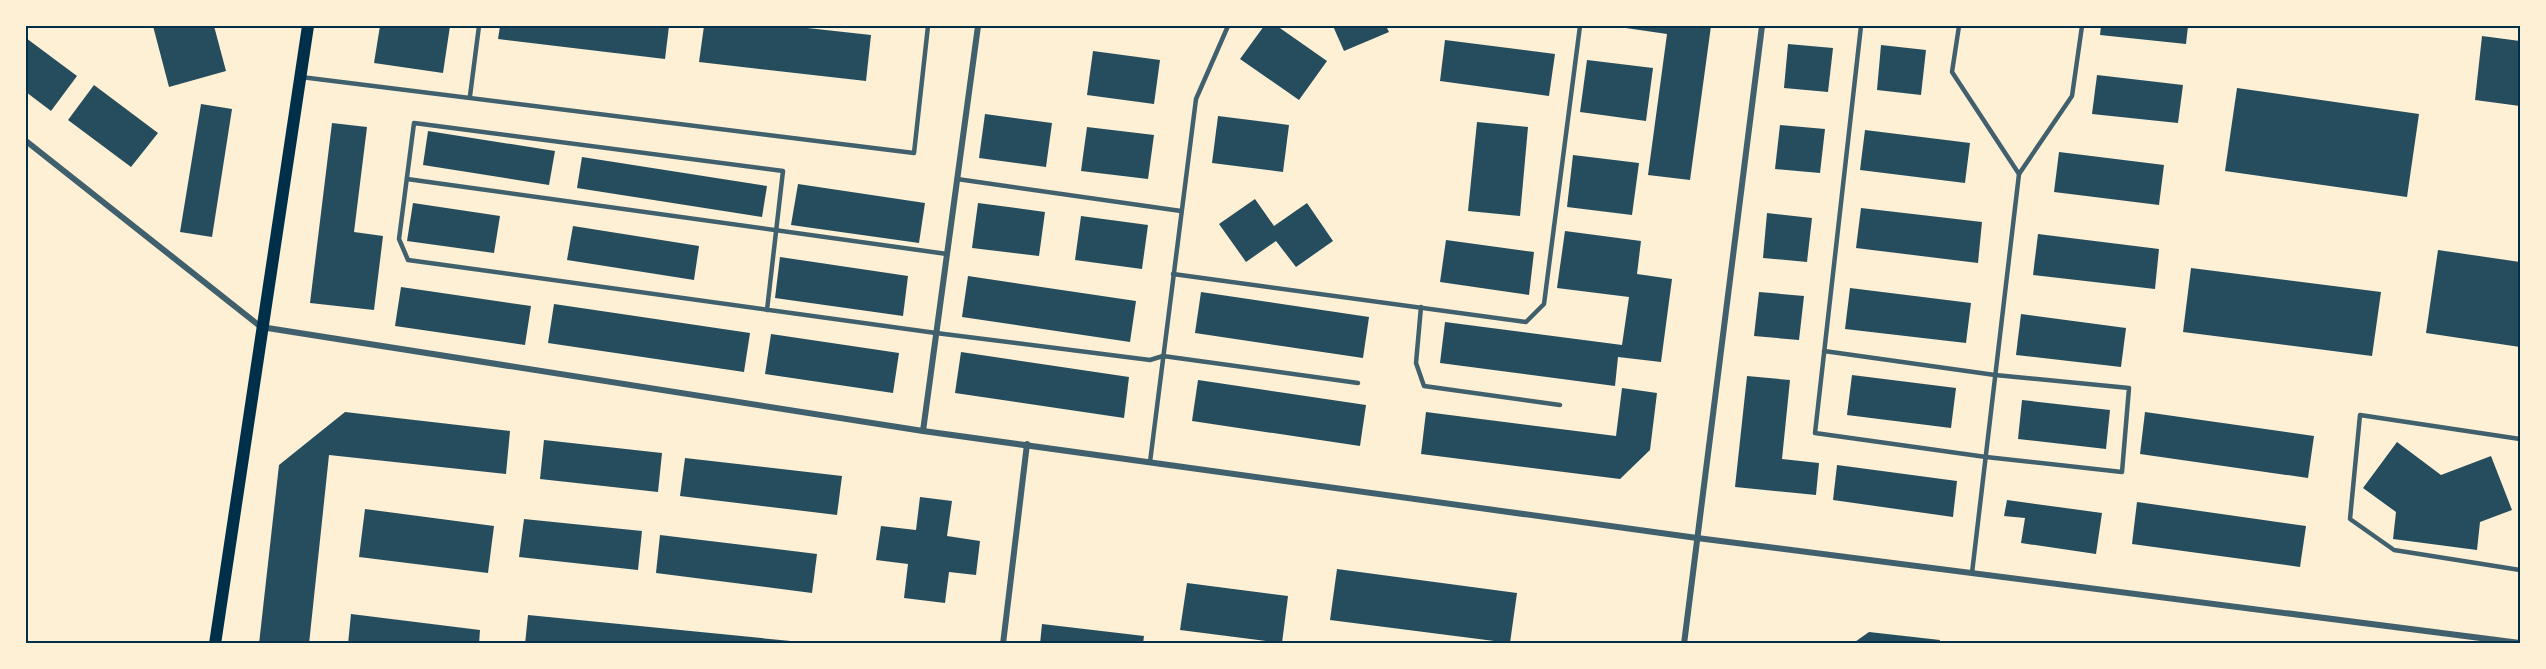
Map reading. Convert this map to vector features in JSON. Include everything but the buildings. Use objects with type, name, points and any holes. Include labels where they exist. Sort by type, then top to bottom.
[{"type":"main road","points":[[215,644],[308,26]]},
{"type":"street","points":[[923,431],[978,26]]},
{"type":"street","points":[[1684,644],[1762,26]]},
{"type":"street","points":[[26,141],[261,327],[923,431],[1697,538],[2520,644]]},
{"type":"street","points":[[1003,644],[1027,444]]},
{"type":"lane","points":[[470,96],[479,26]]},
{"type":"lane","points":[[301,77],[470,96],[914,153],[928,26]]},
{"type":"lane","points":[[1150,462],[1196,99],[1228,26]]},
{"type":"lane","points":[[1173,274],[1526,322],[1544,304],[1580,26]]},
{"type":"lane","points":[[1824,351],[1995,375],[2129,388],[2122,472],[1815,433],[1824,351],[1861,26]]},
{"type":"lane","points":[[1959,26],[1953,72],[2019,174]]},
{"type":"lane","points":[[1972,573],[2019,174],[2072,96],[2082,26]]},
{"type":"lane","points":[[767,310],[783,171],[414,123],[399,239],[408,260],[767,310],[936,333],[1150,360],[1163,356],[1358,383]]},
{"type":"lane","points":[[407,179],[947,254]]},
{"type":"lane","points":[[957,179],[1181,211]]},
{"type":"lane","points":[[1421,307],[1416,363],[1425,386],[1560,405]]},
{"type":"lane","points":[[2520,439],[2360,415],[2350,519],[2394,550],[2520,570]]}]
